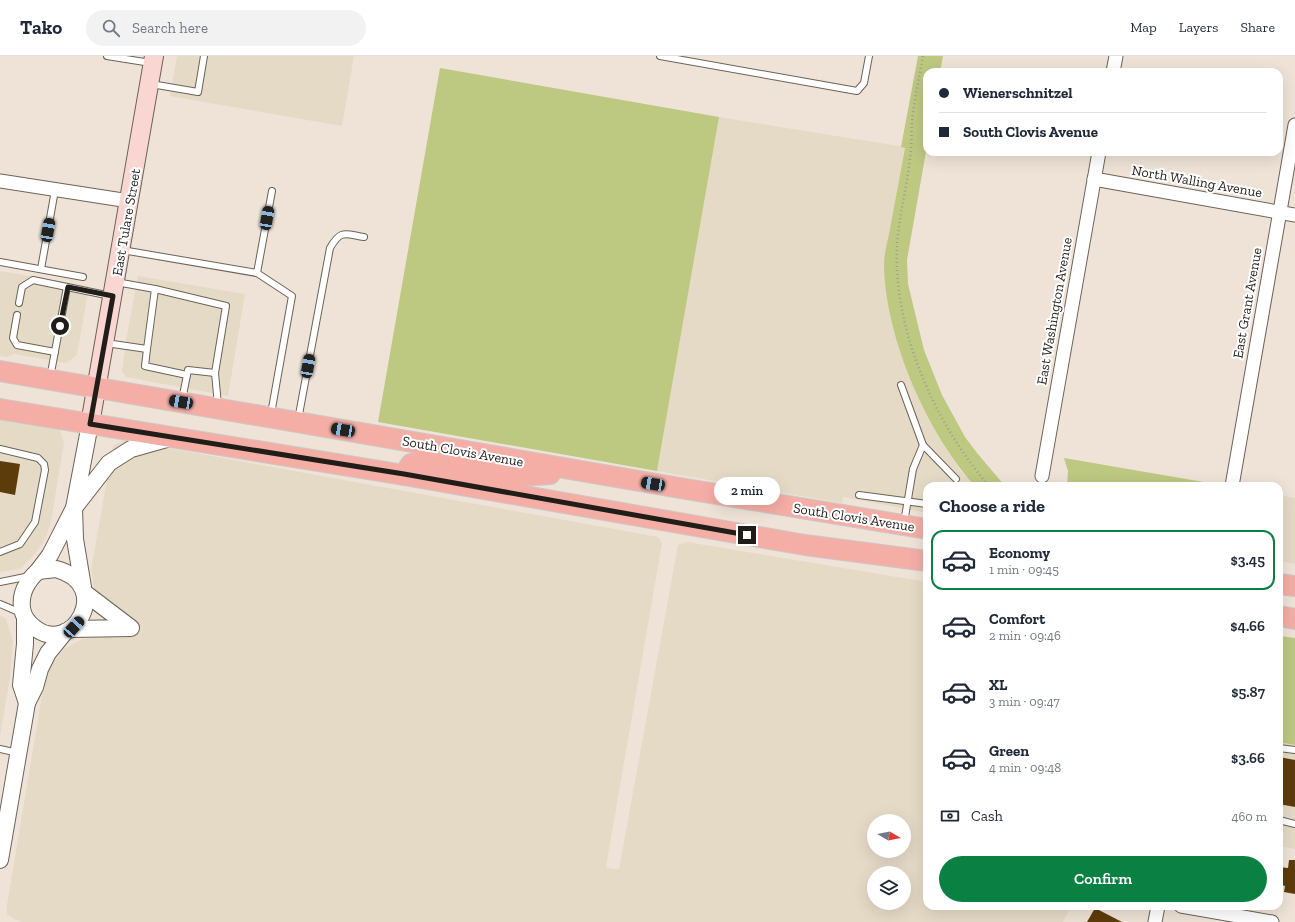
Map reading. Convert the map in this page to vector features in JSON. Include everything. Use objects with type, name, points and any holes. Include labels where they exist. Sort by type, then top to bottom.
[{"type":"main road","name":"East Tulare Street","points":[[90,424],[153,60]]},
{"type":"main road","name":"South Clovis Avenue","points":[[0,371],[584,472],[923,528]]},
{"type":"main road","points":[[0,409],[171,438],[404,474],[805,545],[923,560]]},
{"type":"main road","points":[[404,474],[411,464],[425,461],[519,476],[584,472]]},
{"type":"main road","points":[[1283,584],[1295,586]]},
{"type":"main road","points":[[1283,596],[1295,594]]},
{"type":"main road","points":[[1283,606],[1295,604]]},
{"type":"main road","points":[[1283,616],[1295,618]]},
{"type":"street","points":[[1114,68],[1116,56]]},
{"type":"street","name":"East Grant Avenue","points":[[1233,482],[1295,125]]},
{"type":"street","name":"East Washington Avenue","points":[[1042,476],[1098,156]]},
{"type":"street","name":"North Walling Avenue","points":[[1094,180],[1295,215]]},
{"type":"street","points":[[0,181],[129,201]]},
{"type":"street","points":[[0,860],[27,703],[48,653],[81,619],[85,610],[84,590],[75,539],[74,508],[90,424]]},
{"type":"street","points":[[27,703],[21,685],[25,644],[22,593],[27,583],[50,555],[74,508],[109,463],[131,449],[171,438]]},
{"type":"street","points":[[24,616],[36,629],[45,633],[55,634],[68,631],[130,628],[84,590],[76,579],[67,572],[56,569],[36,573]]},
{"type":"street","points":[[1155,922],[1157,910]]},
{"type":"street","points":[[1204,910],[1272,922]]},
{"type":"lane","points":[[107,56],[153,60]]},
{"type":"lane","points":[[149,84],[198,92],[204,56]]},
{"type":"lane","points":[[660,56],[857,91],[864,83],[869,56]]},
{"type":"lane","points":[[41,269],[55,190]]},
{"type":"lane","points":[[257,272],[272,192]]},
{"type":"lane","points":[[298,422],[330,248],[337,236],[343,234],[364,237]]},
{"type":"lane","points":[[121,249],[257,272],[292,296],[271,417]]},
{"type":"lane","points":[[0,262],[84,277]]},
{"type":"lane","points":[[19,303],[22,287],[33,280],[68,287],[155,289],[226,306],[215,373],[219,408]]},
{"type":"lane","points":[[50,379],[68,287]]},
{"type":"lane","points":[[155,289],[145,366],[187,375]]},
{"type":"lane","points":[[17,315],[13,338],[17,345],[55,352]]},
{"type":"lane","points":[[104,343],[147,349]]},
{"type":"lane","points":[[181,402],[188,370],[215,373]]},
{"type":"lane","points":[[901,385],[923,445],[956,479]]},
{"type":"lane","points":[[904,525],[913,469],[923,445]]},
{"type":"lane","points":[[0,449],[38,458],[44,464],[45,470],[42,492],[35,522],[20,544],[0,552]]},
{"type":"lane","points":[[859,495],[901,502],[908,501],[923,503]]},
{"type":"lane","points":[[0,582],[36,573]]},
{"type":"lane","points":[[0,604],[24,616]]},
{"type":"lane","points":[[1283,748],[1295,750]]},
{"type":"lane","points":[[0,749],[18,753]]},
{"type":"lane","points":[[1283,821],[1295,824]]},
{"type":"path","points":[[923,56],[914,110],[910,157],[899,228],[897,264],[901,302],[909,337],[934,403],[953,439],[986,482]]},
{"type":"shaded area","points":[[177,56],[354,56],[342,126],[170,96]]},
{"type":"shaded area","points":[[719,117],[905,147],[884,264],[895,333],[918,396],[931,422],[960,470],[971,482],[923,482],[923,512],[843,497],[842,503],[657,471]]},
{"type":"shaded area","points":[[0,271],[89,286],[77,355],[66,363],[14,354],[7,357],[0,356]]},
{"type":"shaded area","points":[[138,276],[245,294],[228,396],[126,377],[122,371]]},
{"type":"shaded area","points":[[0,415],[59,429],[64,442],[51,522],[45,540],[35,554],[20,569],[0,572]]},
{"type":"shaded area","points":[[123,440],[658,537],[662,543],[606,867],[619,869],[678,545],[687,542],[923,581],[923,910],[1069,910],[1063,922],[23,922],[14,919],[7,914],[7,905],[42,695],[49,668],[64,649],[82,639],[117,636],[95,592],[91,570],[113,446]]},
{"type":"shaded area","points":[[1283,496],[1295,498],[1295,564],[1283,562]]},
{"type":"shaded area","points":[[0,615],[6,619],[13,641],[10,677],[0,736]]},
{"type":"shaded area","points":[[1283,743],[1295,745],[1295,849],[1283,847]]},
{"type":"green space","points":[[918,56],[943,56],[941,68],[923,68],[923,156],[925,156],[907,260],[908,284],[924,350],[942,395],[965,437],[1002,482],[972,482],[957,464],[925,412],[901,353],[892,322],[886,293],[884,260],[905,148],[901,147]]},
{"type":"green space","points":[[440,68],[719,117],[657,471],[378,422]]},
{"type":"green space","points":[[1064,458],[1204,482],[1067,482],[1068,471]]},
{"type":"green space","points":[[1283,636],[1295,638],[1295,745],[1283,743]]},
{"type":"building","points":[[0,461],[20,464],[15,495],[0,492]]},
{"type":"building","points":[[1283,758],[1295,760],[1295,807],[1283,805]]},
{"type":"building","points":[[1289,860],[1295,860],[1295,894],[1284,892],[1285,886],[1283,885],[1283,867],[1288,868]]},
{"type":"building","points":[[1094,910],[1099,910],[1122,922],[1087,922]]},
{"type":"route","points":[[60,326],[68,287],[113,296],[90,424],[404,474],[747,535]]}]
